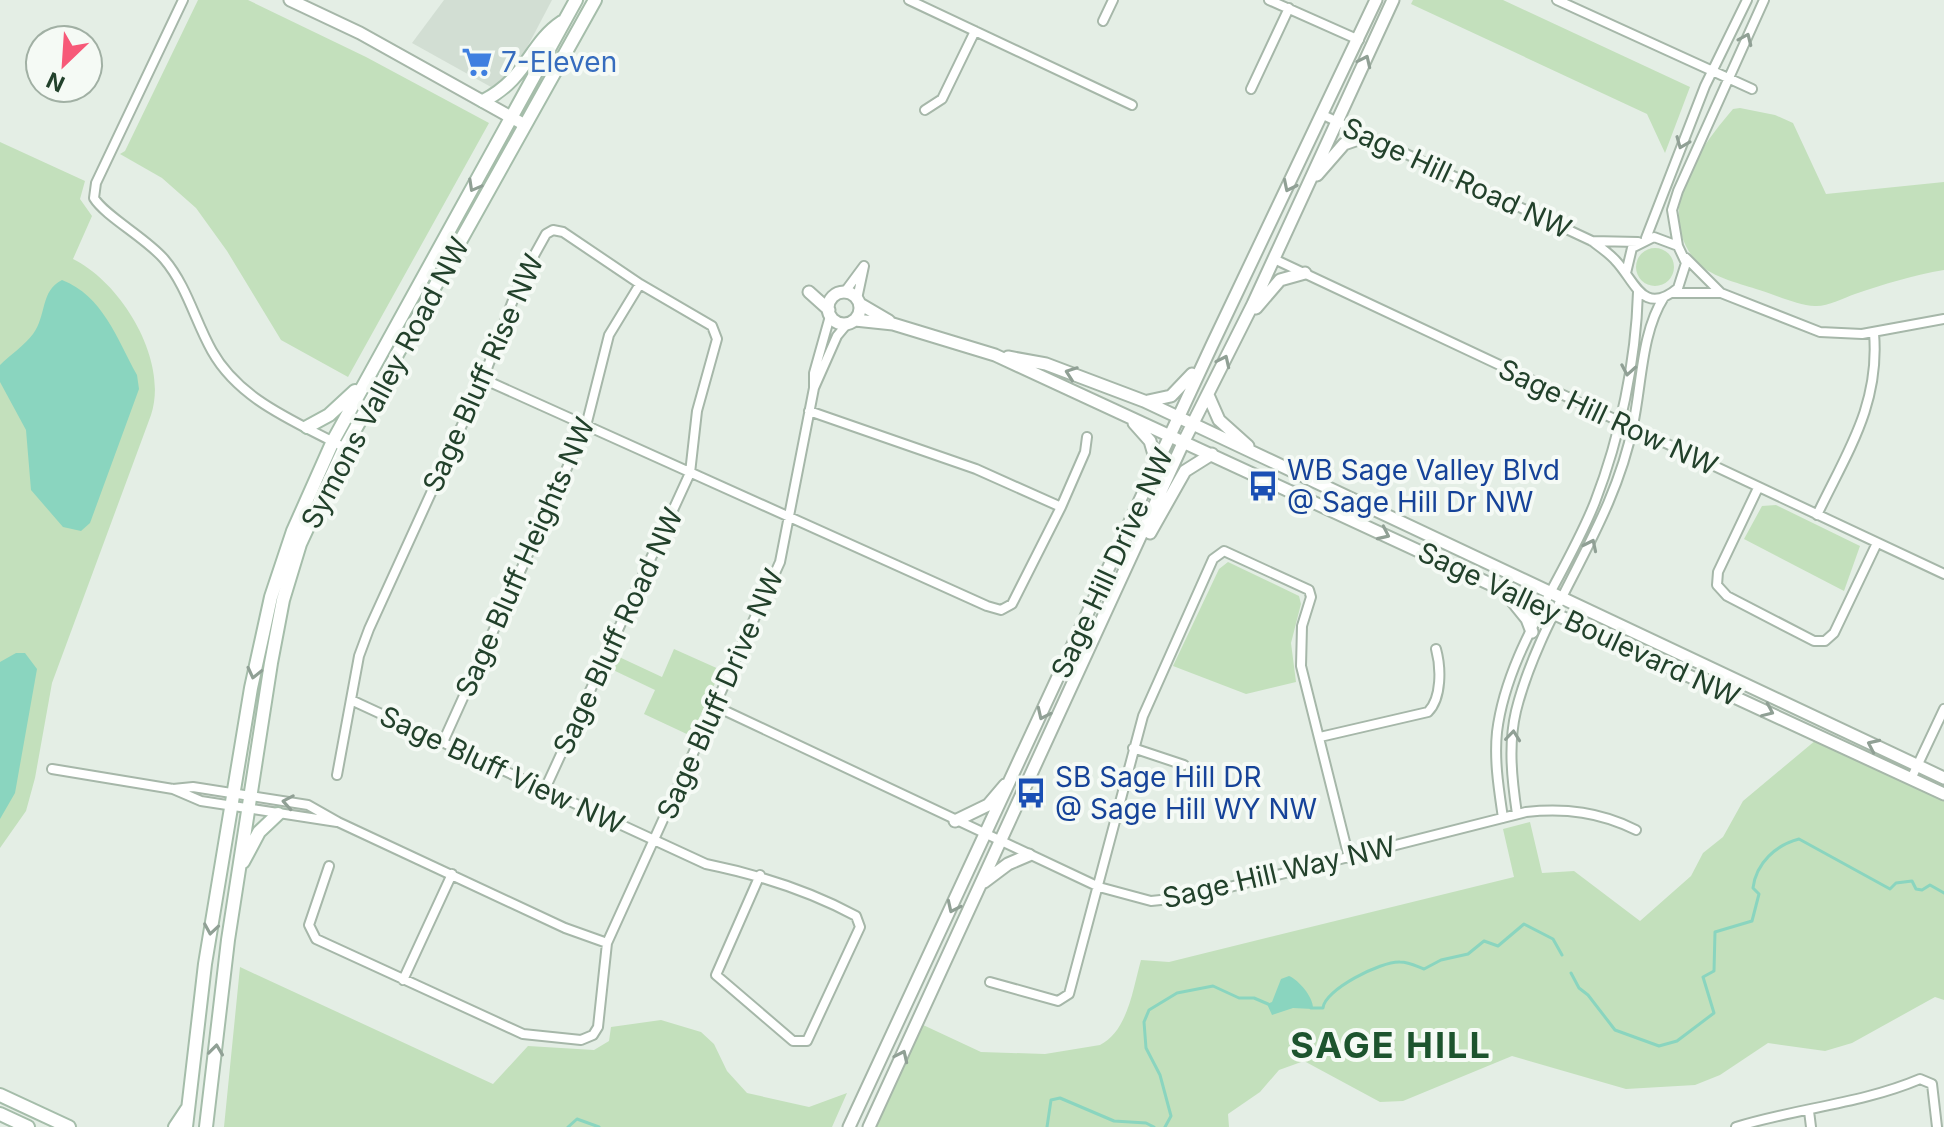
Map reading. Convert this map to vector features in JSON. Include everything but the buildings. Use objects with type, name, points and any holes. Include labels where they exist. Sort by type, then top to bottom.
[{"type":"main road","name":"Symons Valley Road NW","points":[[206,1127],[248,809],[283,600],[300,544],[345,448],[519,122],[576,0]]},
{"type":"main road","name":"Symons Valley Road NW","points":[[186,1127],[200,1000],[232,799],[271,597],[293,531],[333,441],[366,381],[595,0]]},
{"type":"main road","points":[[483,101],[516,79],[551,30],[565,20]]},
{"type":"main road","points":[[307,427],[329,415],[366,381]]},
{"type":"main road","points":[[238,872],[259,832],[278,814]]},
{"type":"main road","points":[[0,1095],[69,1127]]},
{"type":"main road","points":[[175,1127],[188,1107]]},
{"type":"main road","points":[[188,1107],[194,1127]]},
{"type":"main road","points":[[2,1115],[16,1127]]},
{"type":"main road","points":[[2,1115],[28,1127]]},
{"type":"street","points":[[183,0],[96,183],[94,198],[149,244],[173,271],[211,349],[229,375],[264,404],[345,448]]},
{"type":"street","points":[[290,0],[360,33],[519,122]]},
{"type":"street","points":[[909,0],[1132,105]]},
{"type":"street","points":[[1103,21],[1113,0]]},
{"type":"street","points":[[1269,0],[1359,40]]},
{"type":"street","name":"Sage Hill Drive NW","points":[[849,1127],[1018,768],[1170,434],[1376,0]]},
{"type":"street","name":"Sage Hill Drive NW","points":[[869,1127],[1184,441],[1274,259],[1393,0]]},
{"type":"street","points":[[1557,0],[1752,89]]},
{"type":"street","points":[[1503,818],[1497,779],[1497,733],[1509,688],[1532,632],[1595,502],[1619,422],[1638,292],[1626,273],[1627,256],[1642,240],[1711,70],[1747,0]]},
{"type":"street","points":[[1517,814],[1511,778],[1516,712],[1556,615],[1599,528],[1633,429],[1651,325],[1668,295],[1683,280],[1681,250],[1672,210],[1764,0]]},
{"type":"street","points":[[1251,89],[1289,8]]},
{"type":"street","points":[[925,110],[942,99],[975,31]]},
{"type":"street","name":"Sage Hill Road NW","points":[[1323,115],[1592,241],[1626,273]]},
{"type":"street","points":[[1307,188],[1344,144],[1367,136]]},
{"type":"street","name":"Sage Bluff Rise NW","points":[[337,775],[359,656],[369,629],[483,379],[521,279],[546,234],[553,230],[563,232],[640,284],[712,326],[717,339],[697,411],[690,473]]},
{"type":"street","points":[[1642,240],[1663,238],[1681,250],[1698,273],[1721,293],[1820,332],[1845,335],[1874,333],[1944,319]]},
{"type":"street","name":"Sage Hill Road NW","points":[[1592,241],[1642,240]]},
{"type":"street","name":"Sage Hill Row NW","points":[[1274,259],[1944,574]]},
{"type":"street","points":[[830,313],[839,295],[864,266],[851,322]]},
{"type":"street","points":[[1224,320],[1241,328],[1276,284],[1290,276],[1305,273]]},
{"type":"street","name":"Sage Bluff Heights NW","points":[[443,742],[586,426],[609,335],[640,284]]},
{"type":"street","points":[[893,324],[858,302],[839,295],[809,292],[830,313],[851,322],[893,324],[995,355]]},
{"type":"street","points":[[1638,292],[1668,295],[1721,293]]},
{"type":"street","name":"Sage Bluff Drive NW","points":[[814,388],[814,373],[830,313]]},
{"type":"street","name":"Sage Bluff Drive NW","points":[[329,866],[309,925],[316,939],[523,1034],[581,1040],[593,1035],[598,1027],[607,943],[717,707],[780,562],[814,388],[837,336],[851,322]]},
{"type":"street","points":[[1817,515],[1872,395],[1876,372],[1874,333]]},
{"type":"street","points":[[1144,401],[1165,399],[1177,392],[1212,345]]},
{"type":"street","name":"Sage Valley Boulevard NW","points":[[995,355],[1046,364],[1144,401],[1944,778]]},
{"type":"street","name":"Sage Valley Boulevard NW","points":[[995,355],[1944,794]]},
{"type":"street","points":[[483,379],[1001,610],[1012,604],[1061,507],[1085,452],[1087,437]]},
{"type":"street","points":[[1208,395],[1219,420],[1261,457]]},
{"type":"street","points":[[809,411],[940,455],[1061,507]]},
{"type":"street","points":[[1128,417],[1150,441],[1157,465]]},
{"type":"street","points":[[1134,552],[1151,532],[1185,471],[1212,454]]},
{"type":"street","name":"Sage Bluff Road NW","points":[[545,789],[690,473]]},
{"type":"street","points":[[1758,488],[1718,572],[1717,585],[1727,596],[1814,641],[1829,640],[1834,633],[1877,543]]},
{"type":"street","points":[[990,982],[1058,1001],[1069,994],[1143,716],[1213,559],[1224,551],[1309,590],[1311,597],[1302,626],[1300,655],[1349,858]]},
{"type":"street","points":[[1503,590],[1527,619],[1532,632]]},
{"type":"street","points":[[1320,737],[1428,712],[1435,705],[1440,665],[1436,649]]},
{"type":"street","name":"Sage Bluff View NW","points":[[351,700],[706,864],[760,875],[813,893],[856,916],[860,927],[807,1041],[793,1041],[716,975],[760,875]]},
{"type":"street","name":"Sage Hill Way NW","points":[[717,707],[986,836],[1128,897],[1167,900],[1349,858],[1517,814],[1548,810],[1581,812],[1610,817],[1636,830]]},
{"type":"street","points":[[1911,779],[1944,709]]},
{"type":"street","points":[[1133,748],[1184,765]]},
{"type":"street","points":[[955,821],[988,805],[1018,768]]},
{"type":"street","points":[[52,769],[173,789],[193,787],[232,799],[248,809],[338,822]]},
{"type":"street","points":[[232,799],[251,796],[308,805],[338,822],[578,933],[607,943]]},
{"type":"street","points":[[981,885],[1008,864],[1029,855]]},
{"type":"street","points":[[403,980],[452,874]]},
{"type":"street","points":[[1736,1127],[1773,1115],[1863,1099],[1920,1079],[1932,1084],[1937,1127]]},
{"type":"street","points":[[1809,1111],[1811,1127]]},
{"type":"shaded area","points":[[198,0],[248,0],[366,57],[489,123],[348,377],[281,340],[227,251],[196,208],[162,178],[120,154],[125,151]]},
{"type":"shaded area","points":[[444,0],[552,0],[512,76],[491,87],[412,43]]},
{"type":"shaded area","points":[[1413,0],[1503,0],[1690,87],[1665,153],[1647,114],[1411,4]]},
{"type":"shaded area","points":[[1733,109],[1775,115],[1793,123],[1826,194],[1944,182],[1944,270],[1899,280],[1830,304],[1815,306],[1793,302],[1732,281],[1701,266],[1683,241],[1679,221],[1680,200],[1686,180],[1707,142]]},
{"type":"shaded area","points":[[0,142],[85,181],[80,199],[92,216],[73,259],[108,286],[137,326],[147,348],[155,394],[151,415],[52,683],[26,811],[0,848]]},
{"type":"shaded area","points":[[1655,248],[1668,254],[1674,267],[1668,280],[1655,286],[1642,280],[1636,267],[1642,254]]},
{"type":"shaded area","points":[[62,280],[88,297],[107,320],[137,375],[139,389],[90,523],[81,531],[63,527],[31,490],[26,430],[0,382],[0,365],[33,334],[50,290]]},
{"type":"shaded area","points":[[1776,505],[1860,546],[1844,591],[1744,539],[1762,506]]},
{"type":"shaded area","points":[[1228,562],[1299,596],[1301,604],[1291,643],[1296,682],[1246,694],[1173,666],[1219,569]]},
{"type":"shaded area","points":[[674,649],[721,670],[691,736],[644,714],[655,690],[611,669],[617,656],[662,677]]},
{"type":"shaded area","points":[[16,653],[25,653],[37,669],[15,793],[0,819],[0,662]]},
{"type":"shaded area","points":[[1816,740],[1944,800],[1944,1000],[1935,997],[1852,1043],[1825,1051],[1768,1043],[1720,1075],[1695,1085],[1626,1089],[1512,1056],[1403,1101],[1380,1102],[1304,1061],[1279,1070],[1260,1092],[1228,1114],[1229,1127],[874,1127],[921,1024],[981,1052],[1045,1054],[1100,1045],[1117,1030],[1123,1019],[1141,960],[1169,962],[1514,877],[1503,829],[1530,822],[1542,873],[1574,871],[1640,921],[1691,876],[1703,853],[1723,837],[1743,801]]},
{"type":"shaded area","points":[[240,967],[493,1084],[528,1046],[594,1050],[609,1041],[611,1027],[661,1020],[701,1032],[714,1044],[727,1071],[747,1093],[809,1107],[847,1093],[832,1127],[224,1127]]},
{"type":"shaded area","points":[[1289,976],[1305,990],[1313,1009],[1293,1008],[1272,1015],[1267,1004],[1272,1002],[1281,979]]},
{"type":"waterway","points":[[1571,973],[1579,988],[1615,1030],[1659,1046],[1677,1041],[1714,1013],[1703,977],[1714,971],[1715,932],[1752,921],[1759,894],[1753,888],[1758,871],[1768,856],[1783,846],[1799,839],[1890,889],[1896,883],[1912,881],[1916,889],[1922,890],[1930,885],[1944,893]]},
{"type":"waterway","points":[[1311,1008],[1323,1008],[1343,985],[1380,966],[1403,962],[1424,969],[1441,960],[1468,954],[1484,941],[1498,946],[1524,924],[1553,939],[1562,955]]},
{"type":"waterway","points":[[1165,1127],[1171,1116],[1160,1075],[1146,1048],[1144,1022],[1149,1010],[1177,993],[1213,986],[1239,998],[1254,998],[1268,1004]]},
{"type":"waterway","points":[[1047,1127],[1051,1100],[1060,1098],[1114,1121],[1146,1123],[1154,1127]]},
{"type":"waterway","points":[[568,1127],[577,1119],[599,1127]]},
{"type":"place","name":"7-Eleven","points":[[477,62]]},
{"type":"place","name":"WB Sage Valley Blvd @ Sage Hill Dr NW","points":[[1263,486]]},
{"type":"place","name":"SB Sage Hill DR @ Sage Hill WY NW","points":[[1031,793]]},
{"type":"district","name":"SAGE HILL","points":[[1391,1045]]}]
